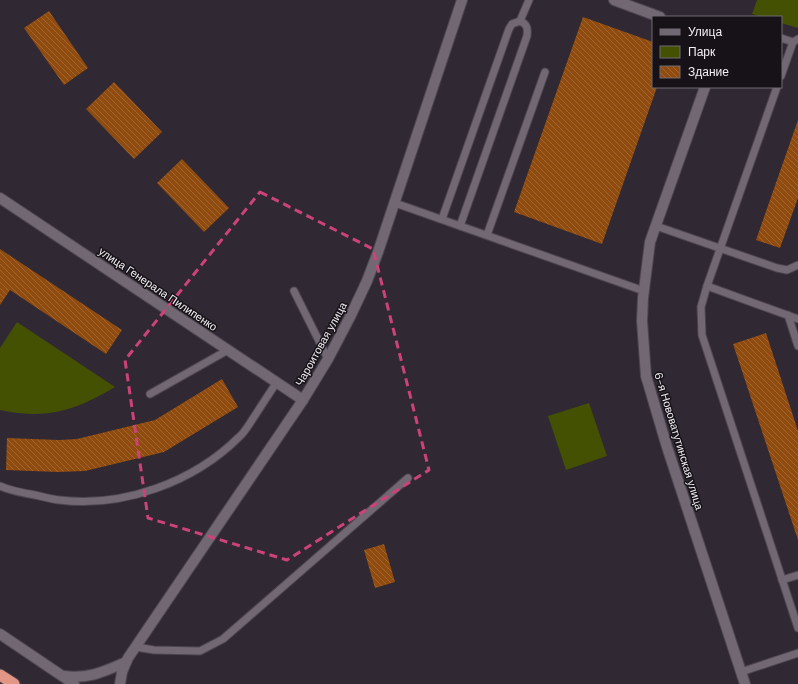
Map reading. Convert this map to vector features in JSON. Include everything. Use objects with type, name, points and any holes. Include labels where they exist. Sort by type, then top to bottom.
[{"type":"highway","points":[[0,674],[14,684]]},
{"type":"street","name":"Чароитовая улица","points":[[120,684],[126,662],[304,400],[350,317],[367,281],[378,252],[462,0]]},
{"type":"street","points":[[614,0],[657,16]]},
{"type":"street","name":"6-я Нововатутинская улица","points":[[705,88],[650,242],[642,321],[646,376],[669,454],[745,684]]},
{"type":"street","name":"улица Генерала Пилипенко","points":[[0,198],[304,400]]},
{"type":"street","points":[[0,634],[74,684]]},
{"type":"street","points":[[62,676],[76,678],[97,675],[126,662]]},
{"type":"lane","points":[[442,219],[509,29],[512,24],[520,21],[529,0]]},
{"type":"lane","points":[[460,226],[527,36],[528,28],[520,21]]},
{"type":"lane","points":[[782,38],[796,41],[782,74]]},
{"type":"lane","points":[[487,236],[545,72]]},
{"type":"lane","points":[[777,88],[707,286],[702,307],[702,335],[798,628]]},
{"type":"lane","points":[[395,203],[644,291]]},
{"type":"lane","points":[[656,226],[782,269],[787,270],[798,266]]},
{"type":"lane","points":[[707,286],[798,319]]},
{"type":"lane","points":[[294,291],[328,359]]},
{"type":"lane","points":[[788,315],[798,346]]},
{"type":"lane","points":[[150,394],[228,350]]},
{"type":"lane","points":[[0,486],[9,490],[59,500],[86,501],[113,499],[157,488],[206,464],[241,436],[277,382]]},
{"type":"lane","points":[[136,647],[154,650],[200,651],[223,638],[408,478]]},
{"type":"lane","points":[[782,580],[798,575]]},
{"type":"lane","points":[[741,672],[798,653]]},
{"type":"highlighted area","points":[[260,192],[373,249],[429,470],[287,560],[148,518],[125,360]]},
{"type":"green space","points":[[757,0],[798,0],[798,28],[782,23],[782,16],[759,16],[752,14]]},
{"type":"green space","points":[[17,322],[115,387],[87,402],[60,411],[32,414],[0,410],[0,348]]},
{"type":"green space","points":[[589,403],[607,456],[566,470],[548,416]]},
{"type":"building","points":[[49,11],[88,68],[64,85],[24,28]]},
{"type":"building","points":[[583,17],[652,42],[652,88],[657,88],[602,244],[514,212]]},
{"type":"building","points":[[114,82],[162,132],[134,159],[86,109]]},
{"type":"building","points":[[798,120],[798,198],[780,248],[756,240]]},
{"type":"building","points":[[182,159],[229,208],[204,232],[157,183]]},
{"type":"building","points":[[0,249],[122,330],[106,354],[10,290],[0,305]]},
{"type":"building","points":[[766,333],[798,431],[798,540],[733,344]]},
{"type":"building","points":[[222,379],[238,407],[164,452],[85,471],[58,472],[6,470],[7,438],[59,440],[77,439],[155,420]]},
{"type":"building","points":[[384,544],[395,582],[375,588],[364,550]]}]
